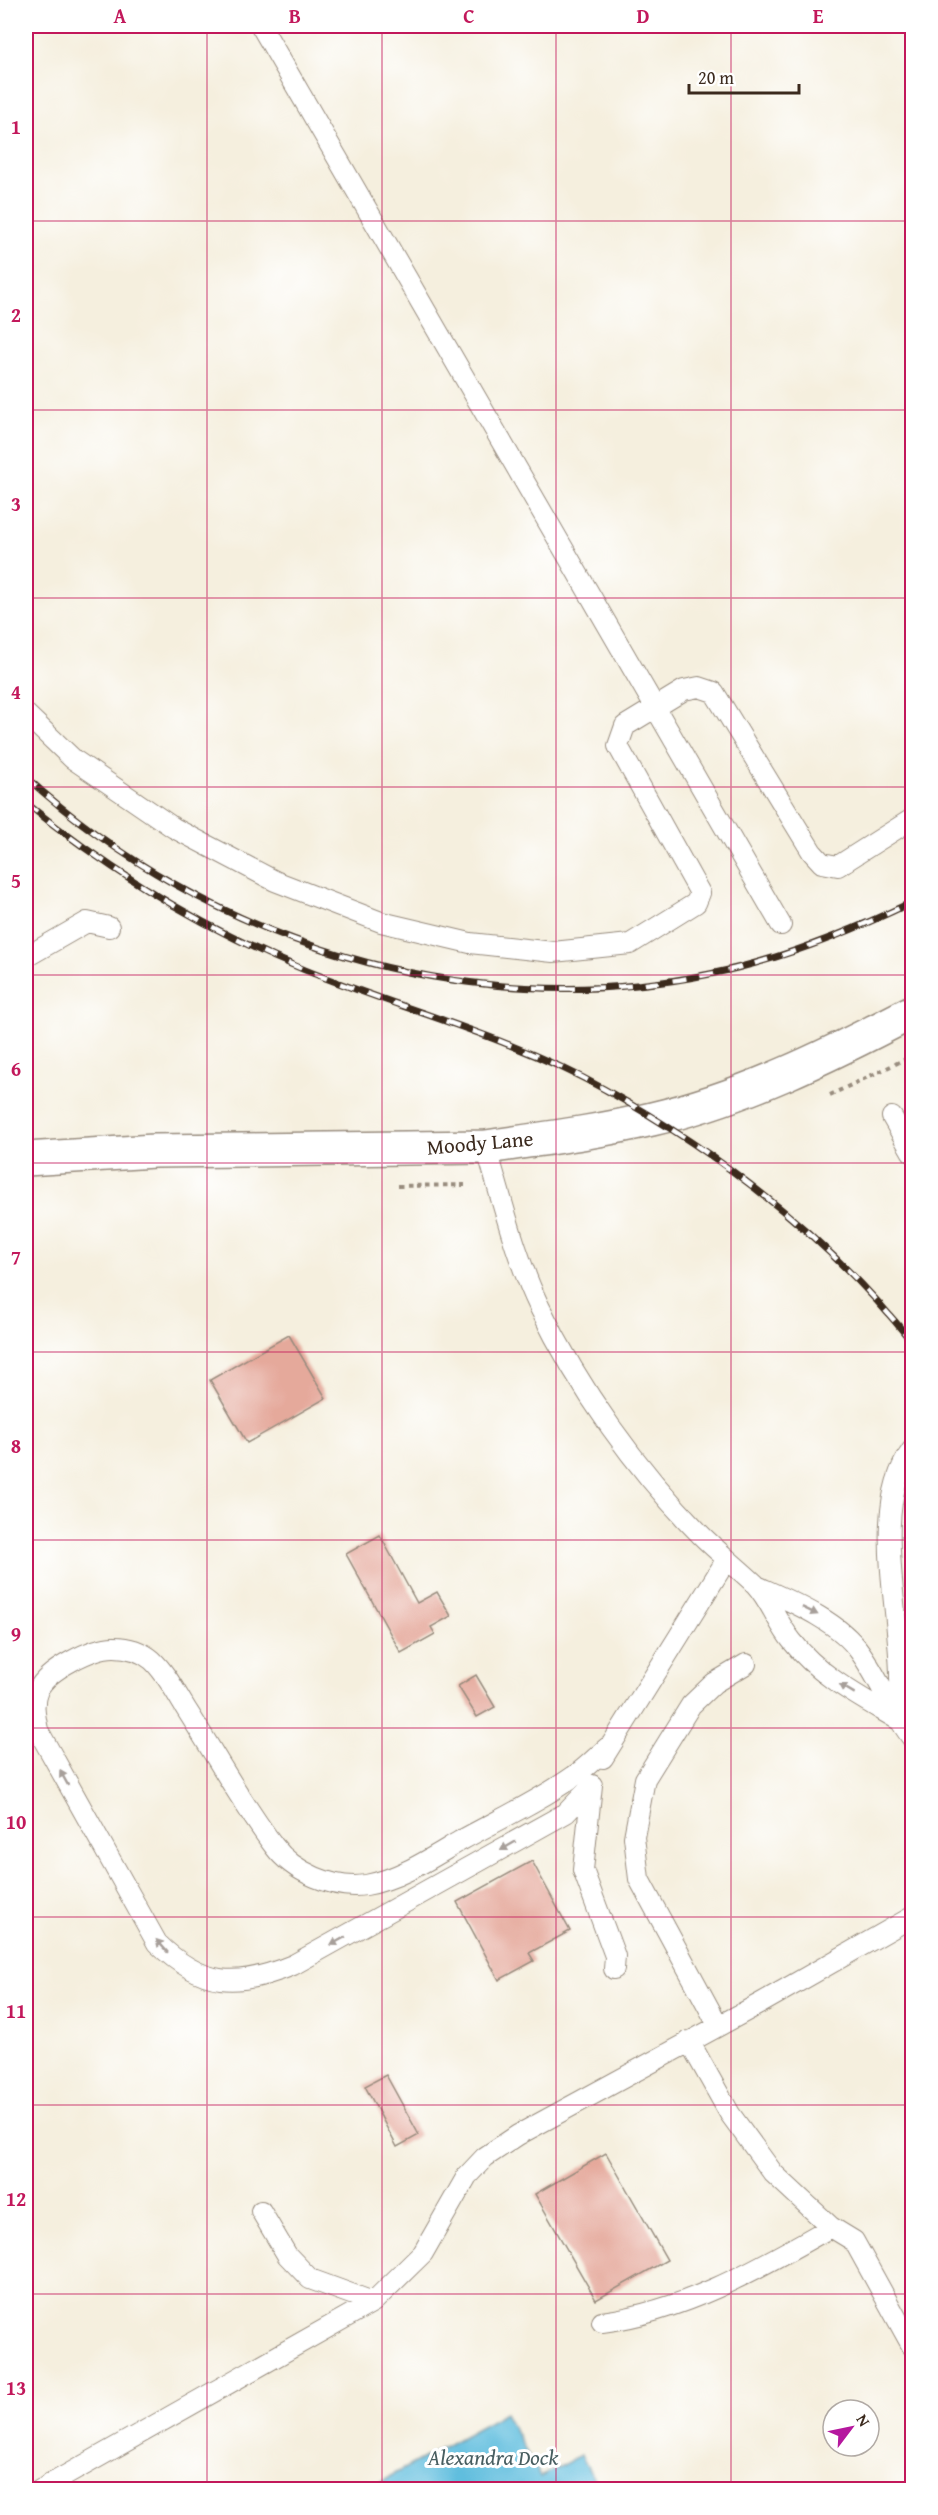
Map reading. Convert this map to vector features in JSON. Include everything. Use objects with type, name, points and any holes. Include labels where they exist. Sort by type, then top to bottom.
[{"type":"street","name":"Moody Lane","points":[[26,1159],[154,1151],[486,1147],[653,1119],[743,1090],[836,1052],[912,1012]]},
{"type":"lane","points":[[261,26],[657,706],[781,925]]},
{"type":"lane","points":[[26,714],[73,759],[174,828],[275,881],[381,922],[470,943],[553,952],[630,944],[696,903],[700,893],[618,746],[625,726],[684,690],[699,687],[714,692],[812,852],[822,863],[837,866],[912,819]]},
{"type":"lane","points":[[26,957],[87,922],[109,927]]},
{"type":"lane","points":[[892,1117],[912,1152]]},
{"type":"lane","points":[[486,1147],[515,1242],[538,1304],[575,1375],[663,1493],[727,1559],[757,1586],[792,1641],[834,1681],[897,1719]]},
{"type":"lane","points":[[897,1719],[900,1678],[889,1522],[893,1490],[902,1466],[912,1450]]},
{"type":"lane","points":[[614,1969],[615,1956],[583,1870],[591,1787],[608,1747],[727,1559]]},
{"type":"lane","points":[[757,1586],[819,1615],[860,1650],[897,1719],[912,1738]]},
{"type":"lane","points":[[591,1787],[566,1813],[293,1965],[247,1981],[226,1980],[188,1968],[158,1943],[38,1730],[33,1705],[38,1689],[46,1678],[74,1660],[99,1649],[114,1647],[144,1654],[164,1674],[274,1847],[305,1872],[343,1885],[364,1885],[410,1869],[576,1776],[608,1747]]},
{"type":"lane","points":[[718,2025],[639,1879],[634,1837],[645,1779],[691,1705],[714,1683],[746,1664]]},
{"type":"lane","points":[[40,2490],[373,2302],[423,2253],[467,2176],[485,2157],[541,2122],[912,1917]]},
{"type":"lane","points":[[689,2041],[730,2114],[774,2173],[831,2227],[854,2241],[912,2346]]},
{"type":"lane","points":[[261,2211],[287,2255],[310,2278],[339,2292],[373,2302]]},
{"type":"lane","points":[[602,2322],[638,2318],[668,2309],[763,2266],[831,2227]]},
{"type":"water","name":"Alexandra Dock","points":[[505,2413],[540,2477],[581,2455],[599,2489],[367,2489]]},
{"type":"building","points":[[289,1335],[326,1398],[247,1443],[210,1380]]},
{"type":"building","points":[[380,1535],[417,1603],[437,1592],[451,1616],[431,1627],[435,1634],[401,1653],[346,1554]]},
{"type":"building","points":[[476,1675],[495,1707],[477,1717],[458,1686]]},
{"type":"building","points":[[532,1861],[570,1931],[529,1953],[534,1961],[499,1980],[457,1902]]},
{"type":"building","points":[[386,2075],[419,2135],[397,2147],[365,2086]]},
{"type":"building","points":[[606,2153],[667,2260],[596,2300],[535,2194]]},
{"type":"railway","points":[[26,777],[97,835],[175,884],[258,925],[345,956],[435,977],[526,988],[618,987],[710,974],[788,953],[912,902]]},
{"type":"railway","points":[[26,803],[125,875],[231,936],[305,970],[532,1054],[604,1089],[647,1114],[690,1141],[770,1200],[845,1267],[912,1342]]}]
